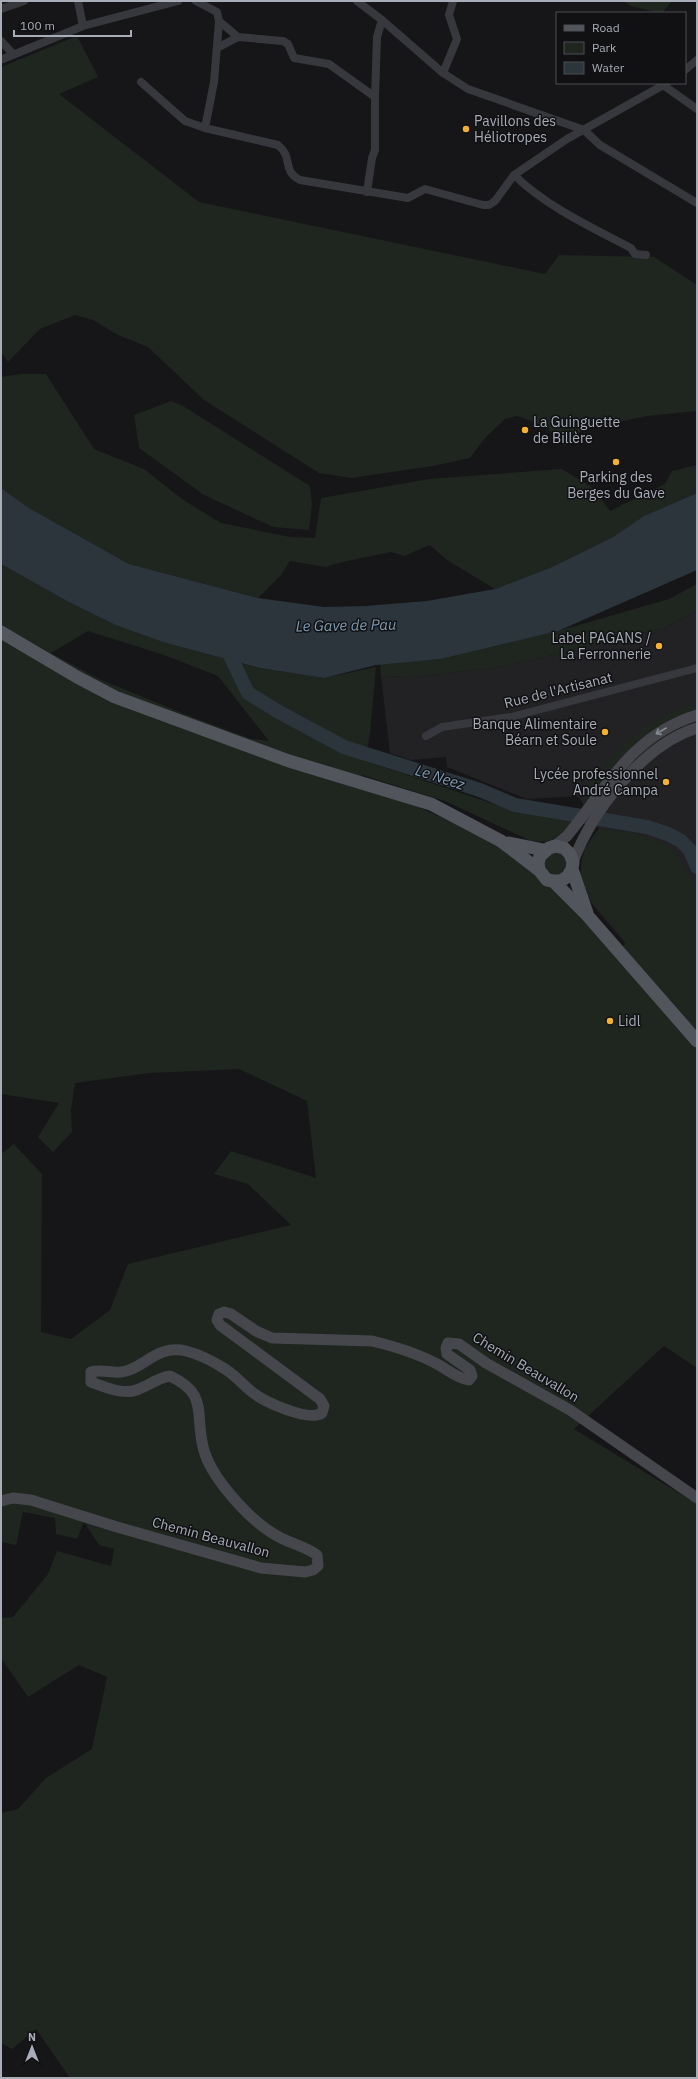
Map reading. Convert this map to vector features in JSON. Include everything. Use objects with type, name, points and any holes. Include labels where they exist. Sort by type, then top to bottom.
[{"type":"main road","points":[[1,632],[76,677],[115,697],[289,762],[432,804],[501,841],[539,870],[544,877],[553,882],[587,915],[697,1041]]},
{"type":"main road","points":[[501,841],[528,849],[550,848],[567,851],[573,866],[587,915]]},
{"type":"main road","points":[[539,870],[538,863],[540,856],[550,848]]},
{"type":"main road","points":[[553,882],[561,881],[568,876],[573,866]]},
{"type":"street","points":[[2,6],[24,1]]},
{"type":"street","points":[[78,1],[83,26]]},
{"type":"street","points":[[3,59],[83,26],[178,1]]},
{"type":"street","points":[[196,1],[216,12],[220,21],[238,37],[283,41],[288,44],[294,58],[330,64],[375,97]]},
{"type":"street","points":[[357,1],[382,20],[442,73],[468,89],[584,130],[600,145],[697,203]]},
{"type":"street","points":[[442,73],[457,39],[449,15],[453,1]]},
{"type":"street","points":[[367,192],[372,158],[376,150],[375,97],[377,37],[382,20]]},
{"type":"street","points":[[205,128],[214,82],[220,21]]},
{"type":"street","points":[[216,51],[238,37]]},
{"type":"street","points":[[1,41],[13,54]]},
{"type":"street","points":[[686,69],[697,60]]},
{"type":"street","points":[[141,82],[185,121],[205,128],[278,145],[284,150],[288,158],[288,169],[292,176],[300,180],[408,198],[425,189],[483,205],[490,205],[496,201],[514,175],[599,120],[664,84],[697,109]]},
{"type":"street","points":[[514,175],[524,185],[554,206],[631,248],[635,254],[646,255]]},
{"type":"street","name":"Rue de l'Artisanat","points":[[426,736],[442,727],[511,717],[697,668]]},
{"type":"street","points":[[573,866],[595,809],[631,754],[642,744],[670,725],[697,715]]},
{"type":"street","points":[[550,848],[567,836],[576,825],[595,809],[651,752],[676,736],[697,728]]},
{"type":"street","name":"Chemin Beauvallon","points":[[1,1501],[13,1498],[31,1500],[117,1527],[261,1568],[305,1572],[313,1570],[318,1566],[317,1555],[311,1550],[281,1538],[262,1525],[243,1509],[225,1488],[208,1463],[202,1442],[198,1400],[192,1390],[170,1376],[159,1378],[139,1390],[131,1392],[121,1391],[91,1382],[91,1372],[98,1370],[121,1372],[128,1370],[155,1354],[173,1350],[186,1351],[221,1367],[253,1393],[277,1406],[310,1416],[316,1416],[322,1413],[324,1406],[320,1399],[220,1325],[217,1320],[219,1314],[224,1312],[232,1314],[256,1331],[272,1338],[372,1341],[388,1345],[434,1362],[463,1379],[469,1380],[472,1376],[470,1370],[447,1354],[446,1348],[448,1343],[459,1344],[486,1363],[570,1410],[697,1498]]},
{"type":"shaded area","points":[[697,610],[697,884],[626,944],[593,905],[581,885],[580,874],[584,849],[599,829],[578,796],[527,799],[447,767],[446,757],[411,760],[390,753],[381,676],[410,677],[507,666],[667,627]]},
{"type":"green space","points":[[623,1],[672,1],[663,12],[655,12],[631,6]]},
{"type":"green space","points":[[77,36],[98,77],[59,94],[199,202],[545,274],[559,255],[654,257],[697,285],[697,411],[647,416],[584,429],[565,446],[545,426],[517,416],[505,419],[485,438],[470,458],[433,466],[351,478],[319,473],[204,400],[148,347],[118,335],[93,320],[75,315],[40,329],[8,362],[1,352],[1,67]]},
{"type":"green space","points":[[20,374],[46,374],[94,449],[144,469],[182,499],[221,523],[290,537],[315,538],[321,498],[429,479],[562,469],[593,488],[610,511],[665,484],[672,471],[697,465],[697,493],[644,516],[613,537],[552,567],[495,589],[447,560],[430,545],[404,556],[391,552],[342,562],[326,567],[290,561],[281,575],[258,598],[129,564],[29,508],[1,488],[1,377]]},
{"type":"green space","points":[[171,401],[183,406],[310,486],[312,504],[309,530],[273,527],[204,495],[139,448],[134,415]]},
{"type":"green space","points":[[1,564],[67,601],[166,643],[259,668],[324,678],[376,667],[370,734],[365,761],[509,809],[573,820],[556,838],[539,842],[531,841],[445,801],[362,775],[360,783],[387,793],[544,863],[545,859],[554,852],[561,854],[566,860],[566,865],[564,871],[558,875],[623,946],[627,942],[604,916],[586,890],[582,876],[582,861],[587,846],[599,829],[639,835],[659,841],[668,846],[677,855],[697,884],[697,1368],[664,1346],[574,1429],[697,1504],[697,2078],[70,2078],[36,2029],[12,2049],[1,2043],[1,1813],[18,1809],[46,1778],[92,1749],[107,1677],[79,1665],[28,1697],[1,1658],[1,1618],[13,1617],[48,1574],[57,1551],[111,1566],[114,1549],[99,1545],[84,1522],[77,1539],[56,1534],[55,1518],[23,1512],[16,1545],[1,1542],[1,1154],[14,1144],[42,1174],[41,1332],[71,1339],[110,1310],[128,1264],[291,1225],[248,1184],[214,1174],[231,1151],[316,1178],[307,1101],[239,1069],[149,1073],[75,1083],[71,1110],[72,1132],[53,1152],[38,1137],[59,1103],[1,1094]],"holes":[[[88,631],[164,655],[218,676],[269,741],[251,739],[187,715],[99,679],[51,653]]]},
{"type":"green space","points":[[697,584],[697,610],[667,627],[507,666],[410,677],[381,676],[380,664],[441,659],[558,631],[669,599]]},
{"type":"green space","points":[[697,704],[697,709],[679,715],[647,733],[633,745],[620,757],[597,786],[587,802],[579,795],[603,766],[630,739],[645,727],[661,717],[679,709]]},
{"type":"water","name":"Le Gave de Pau","points":[[1,488],[29,508],[129,564],[258,598],[324,607],[366,606],[427,601],[495,589],[552,567],[613,537],[644,516],[697,493],[697,570],[558,631],[441,659],[376,665],[324,678],[260,668],[166,643],[116,625],[67,601],[1,564]]},
{"type":"waterway","name":"Le Neez","points":[[224,643],[248,693],[279,712],[344,747],[480,790],[515,805],[647,827],[668,834],[681,841],[690,850],[697,867]]},
{"type":"place","name":"Pavillons des Héliotropes","points":[[466,129]]},
{"type":"place","name":"La Guinguette de Billère","points":[[525,430]]},
{"type":"place","name":"Parking des Berges du Gave","points":[[616,462]]},
{"type":"place","name":"Label PAGANS / La Ferronnerie","points":[[659,646]]},
{"type":"place","name":"Banque Alimentaire Béarn et Soule","points":[[605,732]]},
{"type":"place","name":"Lycée professionnel André Campa","points":[[666,782]]},
{"type":"place","name":"Lidl","points":[[610,1021]]}]
